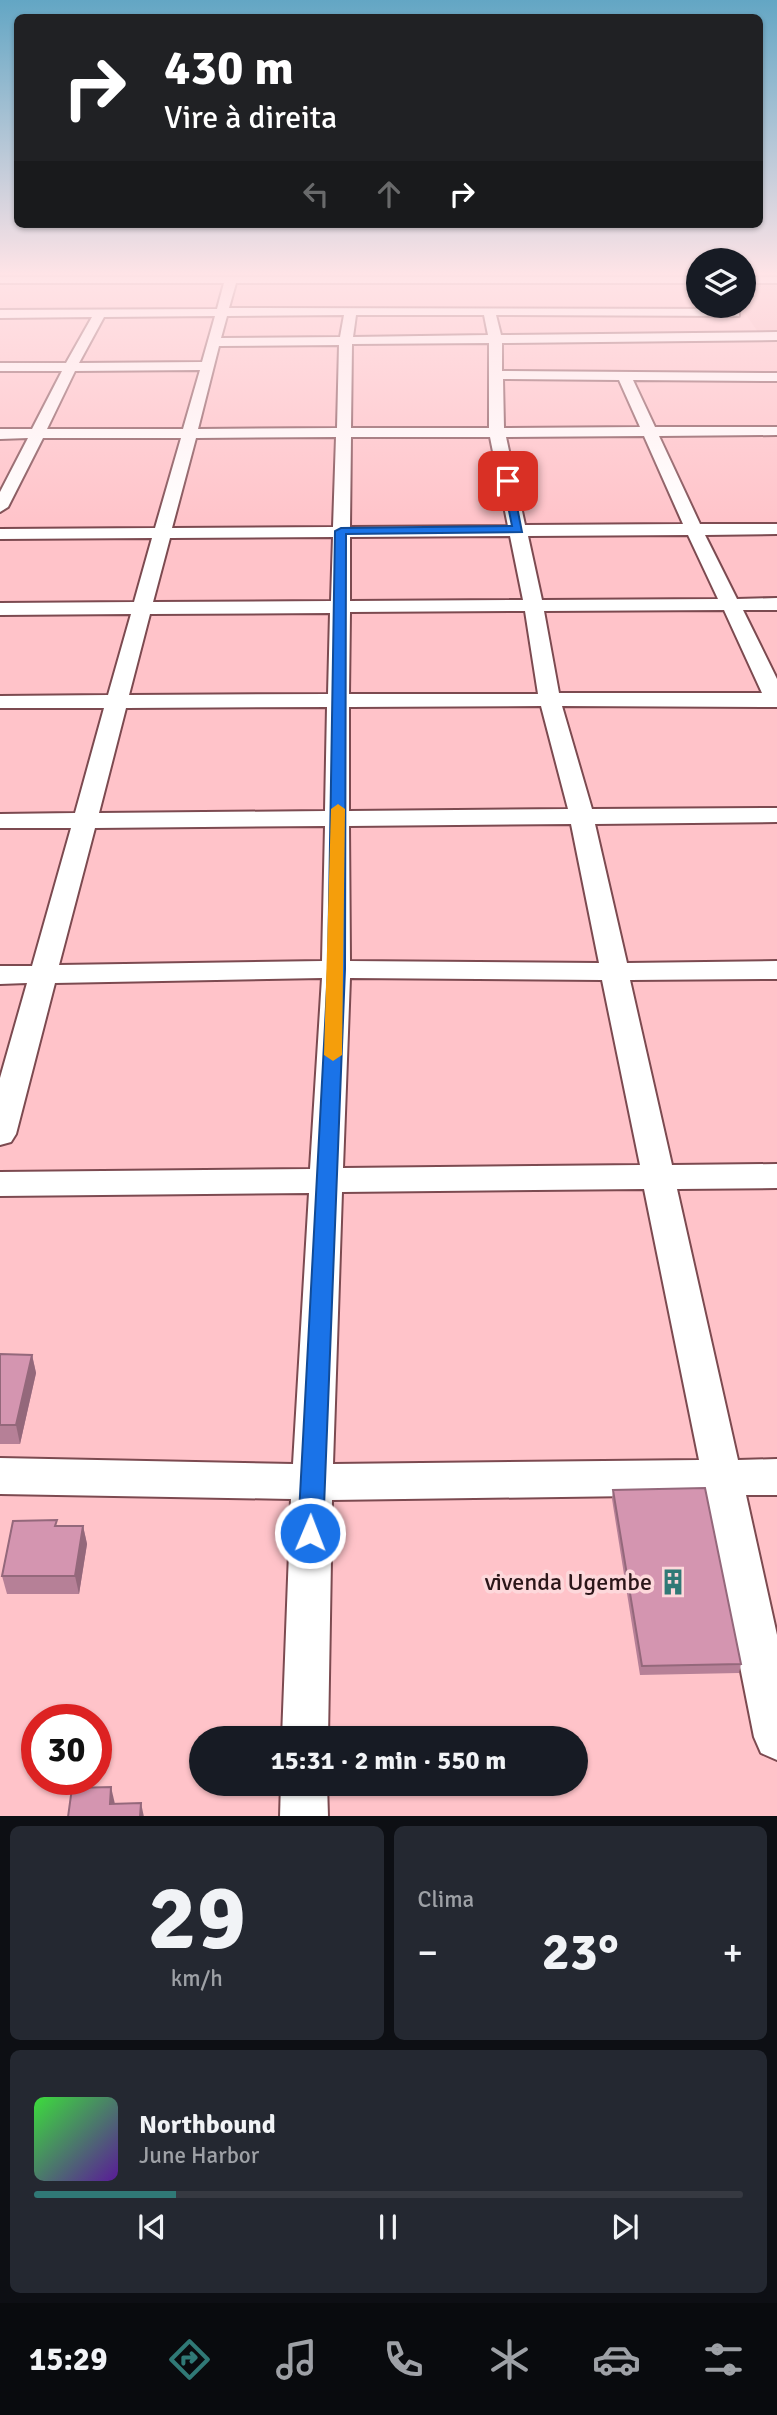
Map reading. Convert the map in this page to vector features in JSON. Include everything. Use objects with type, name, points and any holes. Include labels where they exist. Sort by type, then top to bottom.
[{"type":"street","points":[[0,507],[40,434],[74,357]]},
{"type":"street","points":[[0,1134],[210,357]]},
{"type":"street","points":[[305,1726],[312,1482],[336,969],[339,607],[346,357]]},
{"type":"street","points":[[496,357],[497,432],[534,606],[548,698],[582,818],[777,1737]]},
{"type":"street","points":[[0,367],[207,366]]},
{"type":"street","points":[[497,375],[625,377],[775,374]]},
{"type":"street","points":[[0,702],[777,699],[694,529],[625,377]]},
{"type":"street","points":[[0,434],[777,431]]},
{"type":"street","points":[[0,534],[777,529]]},
{"type":"street","points":[[0,609],[777,604]]},
{"type":"street","points":[[0,821],[777,816]]},
{"type":"street","points":[[0,975],[336,969],[615,972],[777,970]]},
{"type":"street","points":[[0,1184],[777,1176]]},
{"type":"street","points":[[0,1476],[312,1482],[777,1477]]},
{"type":"street","points":[[304,1796],[304,1816]]},
{"type":"building","points":[[0,1354],[32,1355],[16,1425],[0,1425]]},
{"type":"building","name":"vivenda Ugembe","points":[[705,1488],[741,1664],[642,1666],[613,1490]]},
{"type":"building","points":[[57,1520],[55,1526],[83,1526],[75,1576],[2,1576],[13,1521]]},
{"type":"building","points":[[71,1795],[111,1795],[110,1804],[141,1803],[140,1816],[68,1816]]},
{"type":"slow traffic","points":[[333,1055],[338,809]]},
{"type":"place","name":"vivenda Ugembe","points":[[673,1582]]},
{"type":"route","points":[[310,1533],[336,969],[341,531],[518,530],[508,481]]}]
